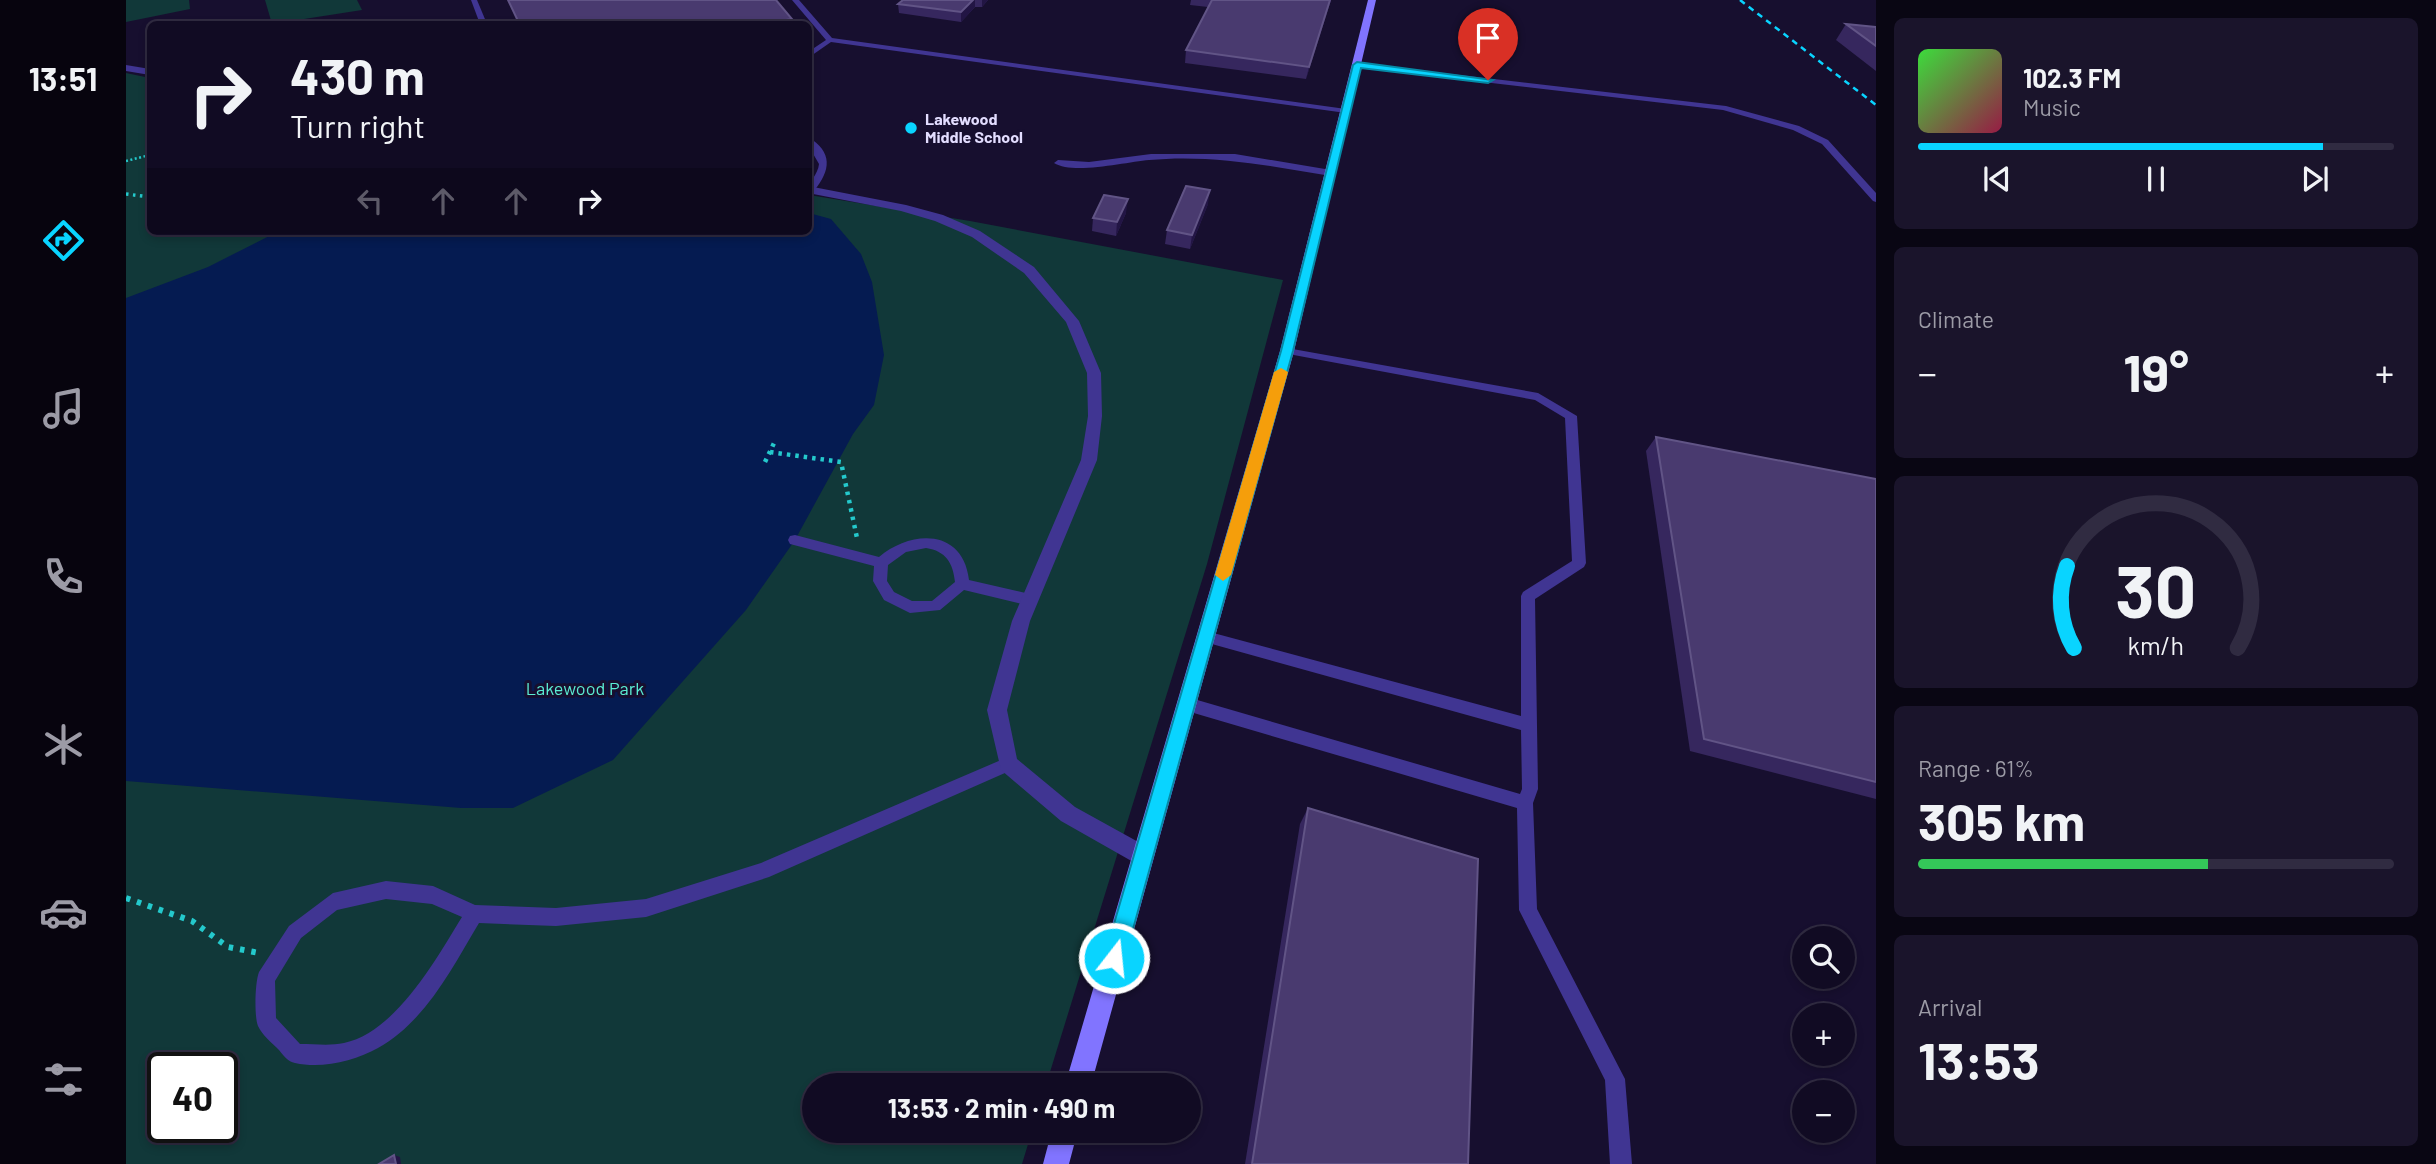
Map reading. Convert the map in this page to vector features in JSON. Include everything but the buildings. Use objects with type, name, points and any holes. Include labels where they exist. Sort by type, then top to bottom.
[{"type":"street","points":[[1081,1073],[1287,351],[1372,0]]},
{"type":"street","points":[[126,68],[147,72]]},
{"type":"street","points":[[812,189],[939,218],[976,234],[1029,270],[1072,321],[1094,373],[1095,416],[1089,460],[1021,621],[997,710],[1008,764],[1068,814],[1143,856]]},
{"type":"street","points":[[1056,1164],[1062,1143]]},
{"type":"lane","points":[[474,0],[483,21]]},
{"type":"lane","points":[[795,0],[830,40],[1346,111]]},
{"type":"lane","points":[[812,52],[830,40]]},
{"type":"lane","points":[[1357,65],[1723,108],[1797,128],[1825,142],[1876,199]]},
{"type":"lane","points":[[812,143],[818,149],[824,165],[822,177],[812,187]]},
{"type":"lane","points":[[1058,163],[1089,165],[1151,157],[1235,157],[1331,173]]},
{"type":"lane","points":[[1287,351],[1538,397],[1571,416],[1579,563],[1528,596],[1530,789],[1525,803],[1528,910],[1615,1079],[1621,1164]]},
{"type":"lane","points":[[795,540],[881,563]]},
{"type":"lane","points":[[919,543],[940,546],[956,556],[962,568],[962,584],[935,606],[910,607],[888,596],[880,581],[881,563],[901,547],[919,543]]},
{"type":"lane","points":[[962,584],[1030,600]]},
{"type":"lane","points":[[1206,637],[1529,725]]},
{"type":"lane","points":[[1187,704],[1525,803]]},
{"type":"lane","points":[[474,914],[428,987],[391,1030],[348,1052],[296,1054],[266,1022],[266,979],[295,932],[333,902],[386,890],[433,895],[474,914],[556,916],[646,908],[763,871],[1008,764]]},
{"type":"path","points":[[126,161],[147,156]]},
{"type":"path","points":[[126,194],[147,197]]},
{"type":"path","points":[[765,462],[775,441]]},
{"type":"path","points":[[770,452],[841,462],[861,558]]},
{"type":"path","points":[[126,898],[192,921],[228,947],[280,957]]},
{"type":"green space","points":[[126,0],[189,0],[190,9],[126,22]]},
{"type":"green space","points":[[265,0],[357,0],[362,10],[291,21],[271,21]]},
{"type":"green space","name":"Lakewood Park","points":[[126,73],[147,77],[147,235],[812,235],[812,195],[970,221],[1283,280],[1207,564],[1050,1073],[802,1073],[802,1143],[1028,1143],[1022,1164],[126,1164]]},
{"type":"water","points":[[812,214],[831,219],[861,254],[872,282],[884,355],[874,405],[853,434],[795,540],[746,610],[613,760],[513,808],[461,808],[126,781],[126,298],[208,267],[271,235],[812,235]]},
{"type":"railway","points":[[1740,0],[1876,105]]},
{"type":"slow traffic","points":[[1223,575],[1281,372]]},
{"type":"place","name":"Lakewood Middle School","points":[[911,128]]},
{"type":"route","points":[[1114,958],[1287,351],[1357,65],[1488,80]]}]
